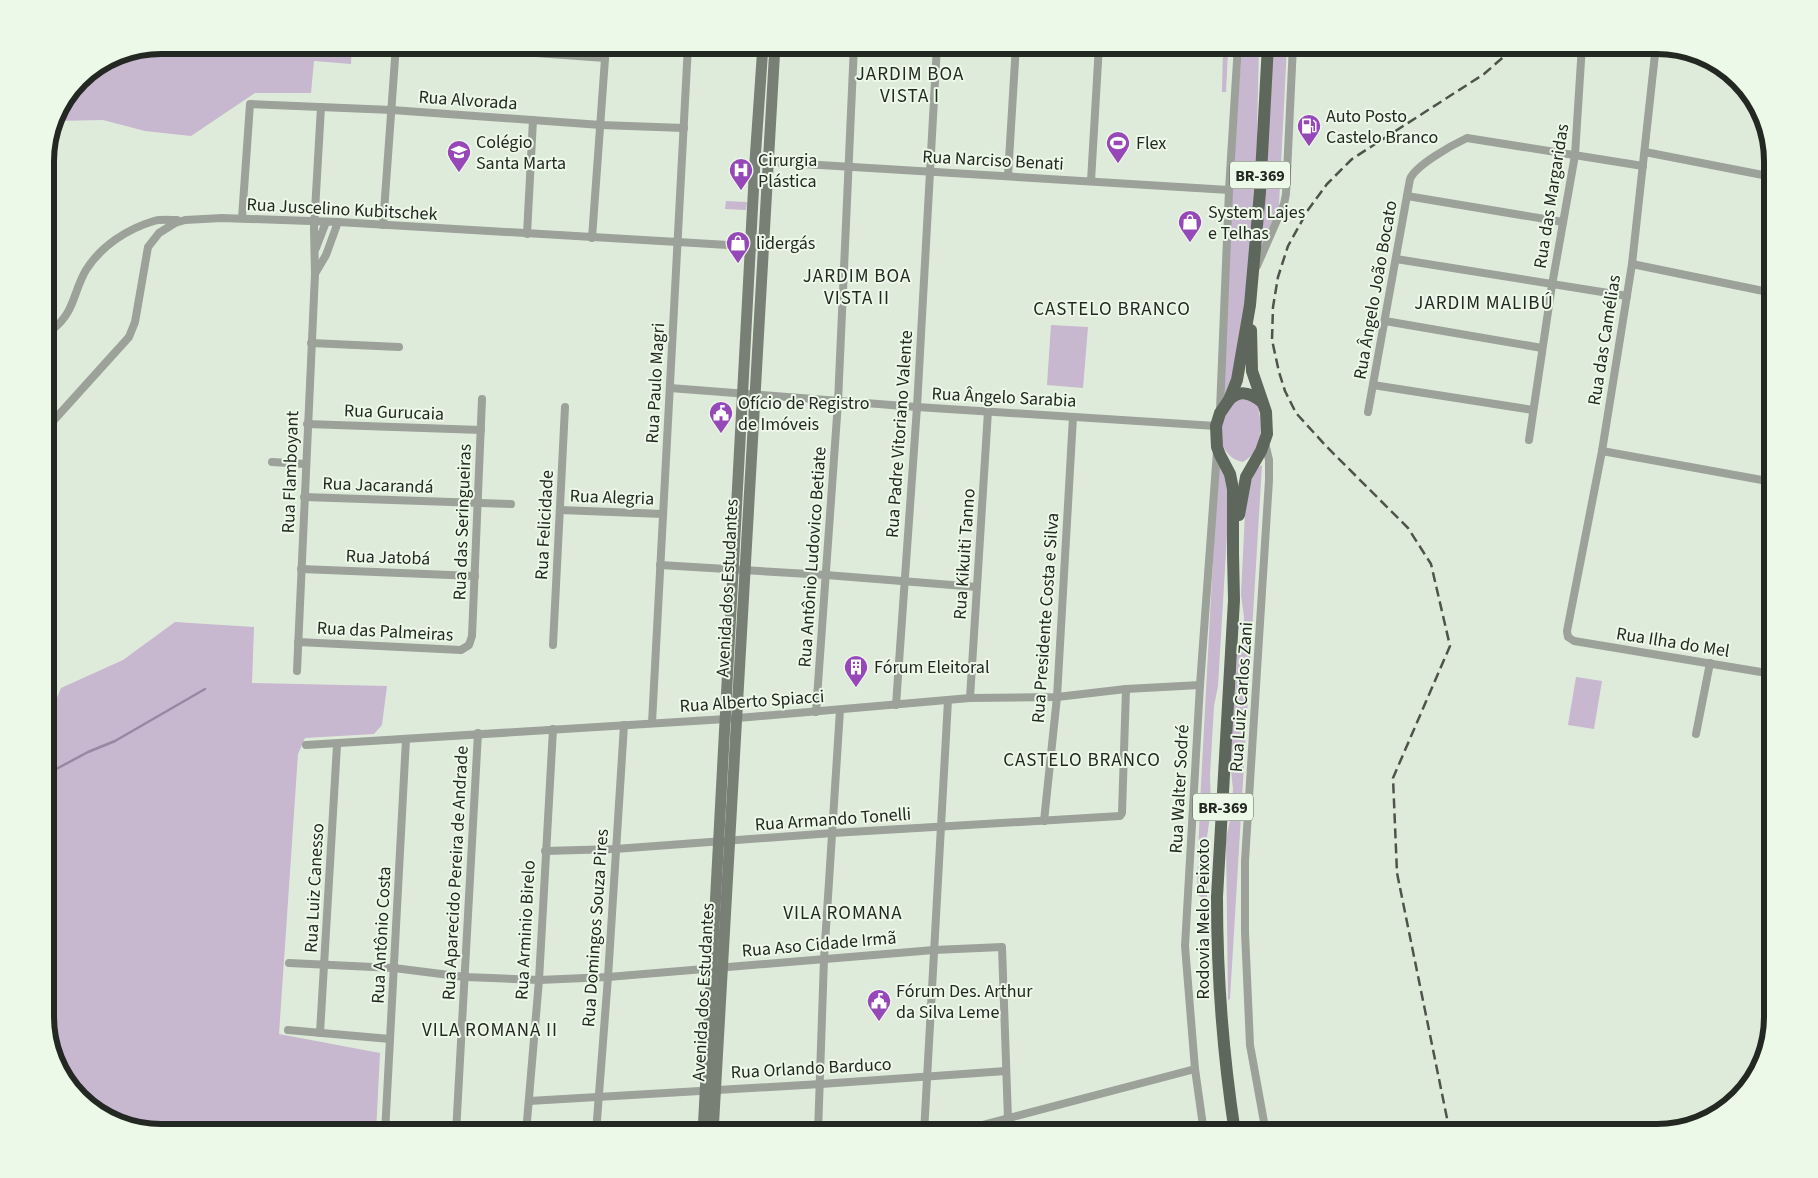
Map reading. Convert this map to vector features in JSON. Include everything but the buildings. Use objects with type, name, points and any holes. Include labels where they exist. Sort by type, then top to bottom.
[{"type":"main road","name":"Rodovia Melo Peixoto","points":[[1234,554],[1246,478],[1265,443],[1267,424],[1266,412],[1252,371],[1250,305],[1260,192],[1268,54]]},
{"type":"main road","name":"Rodovia Melo Peixoto","points":[[1234,1124],[1220,1009],[1217,936],[1217,897],[1234,600],[1233,489],[1230,474],[1217,446],[1216,426],[1220,413],[1229,400],[1236,380],[1250,305]]},
{"type":"main road","points":[[1229,400],[1234,395],[1247,392],[1262,402]]},
{"type":"main road","points":[[1223,459],[1234,467],[1239,468],[1254,463]]},
{"type":"street","points":[[383,225],[395,54]]},
{"type":"street","points":[[549,54],[605,58]]},
{"type":"street","points":[[592,238],[605,54]]},
{"type":"street","name":"Rua Paulo Magri","points":[[652,723],[688,54]]},
{"type":"street","name":"Avenida dos Estudantes","points":[[713,1124],[711,1089],[761,161],[763,54]]},
{"type":"street","name":"Avenida dos Estudantes","points":[[761,161],[774,54]]},
{"type":"street","name":"Rua Antônio Ludovico Betiate","points":[[816,712],[838,402],[854,54]]},
{"type":"street","name":"Rua Padre Vitoriano Valente","points":[[896,705],[937,54]]},
{"type":"street","points":[[1008,176],[1015,54]]},
{"type":"street","points":[[1091,181],[1098,54]]},
{"type":"street","points":[[1220,413],[1229,190],[1237,54]]},
{"type":"street","points":[[1252,277],[1284,204],[1286,194],[1293,54]]},
{"type":"street","name":"Rua das Margaridas","points":[[1529,440],[1552,285],[1575,155],[1581,54]]},
{"type":"street","name":"Rua das Camélias","points":[[1568,637],[1567,631],[1602,451],[1632,264],[1655,54]]},
{"type":"street","name":"Rua Alvorada","points":[[242,218],[250,104],[392,110],[601,125],[684,128]]},
{"type":"street","name":"Rua Flamboyant","points":[[296,672],[321,107]]},
{"type":"street","points":[[527,234],[533,120]]},
{"type":"street","name":"Rua Ângelo João Bocato","points":[[1368,412],[1412,175],[1447,148],[1467,138],[1575,155]]},
{"type":"street","points":[[1645,152],[1764,175]]},
{"type":"street","points":[[1575,155],[1644,166]]},
{"type":"street","name":"Rua Narciso Benati","points":[[761,161],[849,168],[1229,190]]},
{"type":"street","points":[[1407,196],[1563,222]]},
{"type":"street","name":"Rua Juscelino Kubitschek","points":[[54,420],[129,337],[135,322],[148,247],[153,239],[166,227],[185,220],[242,218],[338,222],[756,247]]},
{"type":"street","points":[[54,328],[70,311],[86,270],[107,245],[132,230],[155,220],[185,220]]},
{"type":"street","points":[[315,252],[326,222]]},
{"type":"street","points":[[315,274],[326,255],[338,222]]},
{"type":"street","points":[[1396,259],[1626,296]]},
{"type":"street","points":[[1632,264],[1764,291]]},
{"type":"street","points":[[1385,320],[1542,348]]},
{"type":"street","points":[[311,343],[399,347]]},
{"type":"street","points":[[1373,385],[1533,410]]},
{"type":"street","name":"Rua Ângelo Sarabia","points":[[670,388],[838,402],[1216,426]]},
{"type":"street","name":"Rua das Seringueiras","points":[[469,645],[472,636],[482,399]]},
{"type":"street","name":"Rua Felicidade","points":[[553,644],[565,407]]},
{"type":"street","name":"Rua Kikuiti Tanno","points":[[970,698],[988,411]]},
{"type":"street","name":"Rua Presidente Costa e Silva","points":[[1044,821],[1057,696],[1073,417]]},
{"type":"street","name":"Rua Gurucaia","points":[[307,424],[481,430]]},
{"type":"street","name":"Rua Luiz Carlos Zani","points":[[1264,1124],[1250,1045],[1245,932],[1245,861],[1269,480],[1269,460],[1265,443]]},
{"type":"street","name":"Rua Walter Sodré","points":[[1203,1124],[1195,1069],[1185,946],[1200,685],[1217,446]]},
{"type":"street","points":[[1602,451],[1764,480]]},
{"type":"street","points":[[272,462],[306,464]]},
{"type":"street","name":"Rua Jacarandá","points":[[304,497],[511,504]]},
{"type":"street","name":"Rua Alegria","points":[[560,510],[663,514]]},
{"type":"street","points":[[660,565],[826,575],[977,587]]},
{"type":"street","name":"Rua Jatobá","points":[[301,569],[475,576]]},
{"type":"street","name":"Rua Ilha do Mel","points":[[1568,637],[1574,641],[1764,672]]},
{"type":"street","name":"Rua das Palmeiras","points":[[298,642],[461,650],[469,645]]},
{"type":"street","points":[[1696,734],[1710,663]]},
{"type":"street","name":"Rua Alberto Spiacci","points":[[306,746],[816,712],[970,698],[1057,696],[1126,689],[1200,685]]},
{"type":"street","name":"Rua Armando Tonelli","points":[[545,851],[615,849],[833,833],[1120,816],[1122,812],[1126,689]]},
{"type":"street","points":[[924,1124],[948,700]]},
{"type":"street","points":[[819,1124],[824,959],[840,710]]},
{"type":"street","name":"Rua Domingos Souza Pires","points":[[596,1124],[624,725]]},
{"type":"street","name":"Rua Arminio Birelo","points":[[527,1124],[539,980],[553,729]]},
{"type":"street","name":"Rua Aparecido Pereira de Andrade","points":[[457,1124],[478,734]]},
{"type":"street","name":"Rua Antônio Costa","points":[[385,1124],[406,740]]},
{"type":"street","name":"Rua Luiz Canesso","points":[[320,1033],[337,745]]},
{"type":"street","name":"Rua Aso Cidade Irmã","points":[[539,980],[608,977],[934,950],[1002,948],[1006,1071]]},
{"type":"street","points":[[289,963],[394,968],[465,977],[539,980]]},
{"type":"street","points":[[288,1030],[390,1039]]},
{"type":"street","points":[[988,1124],[1195,1069]]},
{"type":"street","points":[[1006,1071],[1008,1119]]},
{"type":"street","name":"Rua Orlando Barduco","points":[[529,1101],[1006,1071]]},
{"type":"street","name":"Avenida dos Estudantes","points":[[705,1124],[711,1089]]},
{"type":"shaded area","points":[[154,54],[352,54],[351,64],[314,61],[311,93],[255,93],[191,136],[145,131],[103,120],[62,121],[72,101],[90,80],[113,65],[133,57]]},
{"type":"shaded area","points":[[1223,54],[1228,54],[1226,92],[1222,92]]},
{"type":"shaded area","points":[[1241,54],[1259,54],[1256,180],[1250,305],[1235,377],[1216,426]]},
{"type":"shaded area","points":[[1271,54],[1287,54],[1279,205],[1256,260]]},
{"type":"shaded area","points":[[726,201],[747,202],[746,210],[725,209]]},
{"type":"shaded area","points":[[1051,325],[1088,327],[1083,388],[1047,385]]},
{"type":"shaded area","points":[[1238,395],[1257,404],[1261,428],[1255,451],[1243,462],[1231,457],[1227,453],[1220,435],[1222,419]]},
{"type":"shaded area","points":[[1218,465],[1228,474],[1227,535],[1218,686],[1214,706],[1210,775],[1211,809],[1206,844],[1205,885],[1207,887],[1207,898],[1204,899],[1198,895],[1197,889]]},
{"type":"shaded area","points":[[1262,465],[1230,999],[1228,1000],[1226,839],[1231,815],[1233,789],[1230,762],[1238,644],[1243,640],[1244,617],[1241,595],[1246,492],[1257,468]]},
{"type":"shaded area","points":[[175,622],[254,627],[252,683],[387,686],[382,725],[374,734],[305,738],[298,754],[279,1034],[380,1053],[376,1124],[161,1124],[133,1121],[113,1113],[90,1098],[68,1071],[59,1052],[54,1024],[54,705],[61,688],[123,660]]},
{"type":"shaded area","points":[[1576,677],[1602,681],[1594,729],[1568,725]]},
{"type":"waterway","points":[[54,770],[88,752],[115,741],[205,689]]},
{"type":"railway","points":[[1448,1124],[1397,873],[1393,778],[1450,646],[1431,564],[1408,528],[1326,446],[1296,413],[1285,391],[1272,340],[1273,307],[1278,277],[1288,246],[1308,210],[1327,184],[1352,159],[1484,74],[1507,54]]},
{"type":"place","name":"Auto Posto Castelo Branco","points":[[1309,147]]},
{"type":"place","name":"Flex","points":[[1118,164]]},
{"type":"place","name":"Colégio Santa Marta","points":[[459,173]]},
{"type":"place","name":"Cirurgia Plástica","points":[[741,191]]},
{"type":"place","name":"System Lajes e Telhas","points":[[1190,243]]},
{"type":"place","name":"lidergás","points":[[738,264]]},
{"type":"place","name":"Ofício de Registro de Imóveis","points":[[721,434]]},
{"type":"place","name":"Fórum Eleitoral","points":[[856,688]]},
{"type":"place","name":"Fórum Des. Arthur da Silva Leme","points":[[879,1022]]},
{"type":"district","name":"JARDIM BOA VISTA I","points":[[910,84]]},
{"type":"district","name":"JARDIM BOA VISTA II","points":[[857,286]]},
{"type":"district","name":"JARDIM MALIBÚ","points":[[1484,302]]},
{"type":"district","name":"CASTELO BRANCO","points":[[1112,308]]},
{"type":"district","name":"CASTELO BRANCO","points":[[1082,759]]},
{"type":"district","name":"VILA ROMANA","points":[[843,912]]},
{"type":"district","name":"VILA ROMANA II","points":[[490,1029]]}]
